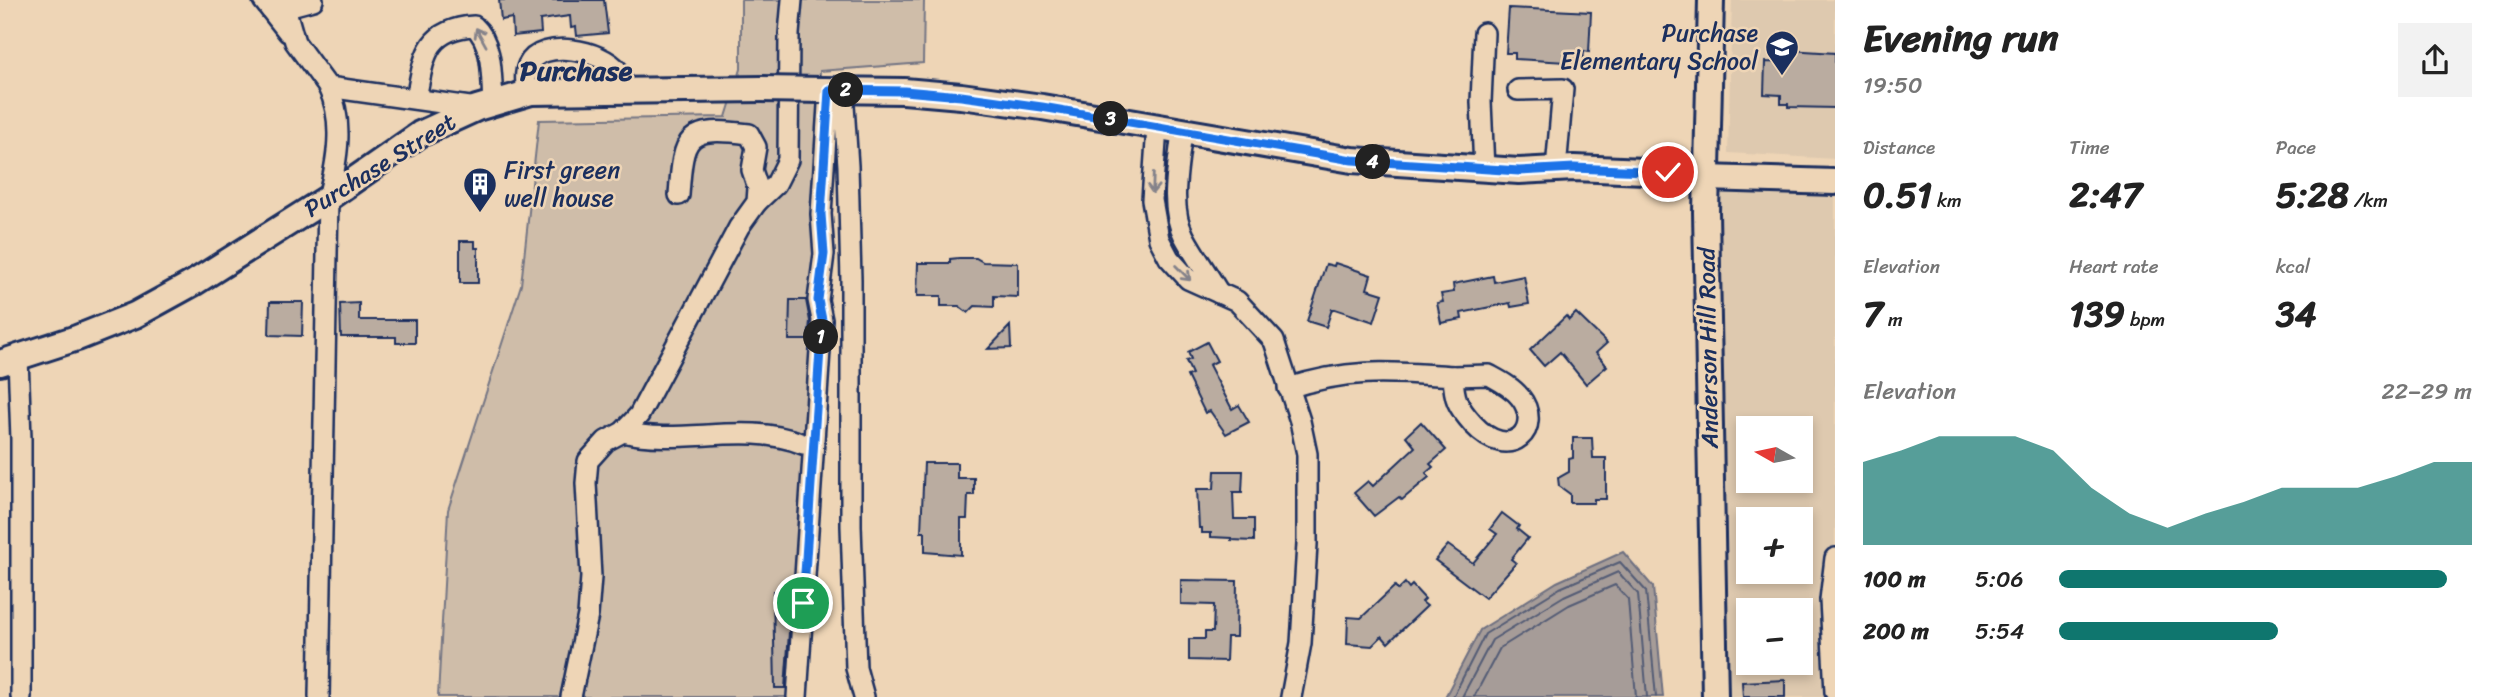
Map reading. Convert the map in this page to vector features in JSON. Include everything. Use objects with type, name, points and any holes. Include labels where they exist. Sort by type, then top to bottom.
[{"type":"main road","name":"Anderson Hill Road","points":[[1712,0],[1706,177],[1715,697]]},
{"type":"main road","name":"Purchase Street","points":[[9,360],[77,338],[135,315],[195,282],[328,198],[420,134],[485,105],[527,93],[569,90],[904,91],[961,96],[1352,160],[1519,171],[1556,169],[1668,172],[1706,177],[1835,182]]},
{"type":"street","points":[[313,0],[275,4],[295,41],[328,87],[335,102],[338,125],[335,171],[328,198],[320,697]]},
{"type":"street","points":[[571,697],[588,615],[592,577],[586,483],[588,461],[606,441],[623,432],[639,415],[739,227],[757,202],[776,184],[788,160],[791,3]]},
{"type":"street","points":[[328,87],[416,99],[485,105],[489,56],[482,33],[474,26],[458,27],[438,36],[426,55],[416,99]]},
{"type":"street","points":[[1484,33],[1481,102],[1484,169]]},
{"type":"street","points":[[527,93],[525,80],[528,64],[539,55],[562,49],[586,52],[606,59],[620,72],[625,92]]},
{"type":"street","points":[[1518,90],[1563,89],[1556,169]]},
{"type":"street","points":[[797,697],[822,320],[818,300],[824,254],[821,214],[831,90]]},
{"type":"street","points":[[831,90],[848,166],[851,539],[856,668],[864,697]]},
{"type":"street","points":[[1157,127],[1152,200],[1159,239],[1169,258],[1188,279],[1237,301],[1274,341],[1300,421],[1307,454],[1307,544],[1301,643],[1291,697]]},
{"type":"street","points":[[1182,131],[1176,202],[1181,227],[1219,293]]},
{"type":"street","points":[[678,195],[681,161],[686,143],[702,132],[727,132],[749,134],[756,148],[752,170],[758,188],[757,202]]},
{"type":"street","points":[[1159,239],[1181,227]]},
{"type":"street","points":[[9,360],[21,439],[21,697]]},
{"type":"street","points":[[1288,388],[1335,376],[1380,370],[1453,376]]},
{"type":"street","points":[[623,432],[642,436],[677,437],[764,433],[803,444]]},
{"type":"street","points":[[1835,558],[1830,600],[1835,692]]},
{"type":"shaded area","points":[[741,0],[924,0],[923,63],[820,71],[802,697],[438,697],[448,510],[521,285],[539,120],[726,117],[741,69]]},
{"type":"shaded area","name":"Purchase Elementary School","points":[[1732,0],[1835,0],[1835,159],[1728,153]]},
{"type":"shaded area","points":[[1706,178],[1835,182],[1835,697],[1716,697]]},
{"type":"water","points":[[1623,552],[1653,587],[1663,697],[1445,697],[1480,630],[1557,582]]},
{"type":"building","points":[[499,0],[604,0],[608,33],[577,36],[576,27],[571,28],[570,16],[540,20],[541,33],[513,36],[512,18],[501,20]]},
{"type":"building","points":[[1509,8],[1591,12],[1589,52],[1584,51],[1583,63],[1515,59],[1515,53],[1506,53]]},
{"type":"building","points":[[1789,50],[1835,53],[1835,108],[1788,107],[1788,104],[1781,104],[1781,95],[1764,94],[1765,62],[1789,63]]},
{"type":"building","points":[[460,241],[475,241],[475,248],[478,248],[478,283],[460,283]]},
{"type":"building","points":[[950,259],[1018,263],[1018,297],[994,296],[994,307],[975,306],[968,313],[959,306],[941,306],[941,296],[917,296],[918,263],[950,263]]},
{"type":"building","points":[[1335,263],[1371,275],[1367,289],[1383,294],[1374,322],[1335,309],[1332,309],[1326,327],[1307,321],[1326,264],[1334,266]]},
{"type":"building","points":[[1493,276],[1494,282],[1524,276],[1529,304],[1511,307],[1510,303],[1461,313],[1462,319],[1441,323],[1437,303],[1443,302],[1441,294],[1454,292],[1453,284]]},
{"type":"building","points":[[790,300],[806,300],[810,321],[808,340],[789,340]]},
{"type":"building","points":[[270,302],[303,302],[302,336],[269,335]]},
{"type":"building","points":[[359,303],[359,320],[415,320],[415,343],[396,343],[396,337],[341,337],[340,304]]},
{"type":"building","points":[[1576,313],[1607,343],[1596,353],[1607,366],[1586,384],[1560,352],[1544,366],[1530,350],[1566,316],[1569,320]]},
{"type":"building","points":[[1010,326],[1011,348],[988,349]]},
{"type":"building","points":[[1207,342],[1217,361],[1209,365],[1232,409],[1239,405],[1249,422],[1226,434],[1210,411],[1205,413],[1187,376],[1192,374],[1186,361],[1191,359],[1188,352]]},
{"type":"building","points":[[1421,422],[1446,450],[1430,464],[1433,467],[1426,473],[1429,477],[1402,500],[1399,497],[1374,516],[1354,493],[1368,481],[1373,486],[1415,447],[1406,436]]},
{"type":"building","points":[[1573,438],[1592,438],[1593,458],[1606,458],[1606,499],[1594,499],[1594,503],[1570,503],[1570,494],[1559,486],[1558,478],[1569,472],[1569,459],[1573,458]]},
{"type":"building","points":[[924,463],[957,463],[957,478],[974,478],[974,495],[968,495],[967,519],[961,519],[961,555],[925,552],[925,532],[921,532]]},
{"type":"building","points":[[1215,471],[1243,471],[1242,492],[1233,492],[1234,519],[1254,519],[1254,541],[1211,537],[1211,533],[1202,533],[1202,528],[1199,528],[1197,489],[1214,489]]},
{"type":"building","points":[[1502,513],[1519,526],[1517,529],[1528,538],[1511,559],[1516,563],[1485,598],[1435,560],[1448,545],[1473,563],[1497,534],[1490,529]]},
{"type":"building","points":[[1181,580],[1237,581],[1236,637],[1227,637],[1226,661],[1189,660],[1189,639],[1205,639],[1205,632],[1213,632],[1214,605],[1181,604]]},
{"type":"building","points":[[1405,583],[1409,588],[1412,585],[1425,599],[1422,602],[1427,606],[1388,643],[1382,636],[1372,646],[1347,644],[1348,617],[1361,618],[1395,586],[1398,590]]},
{"type":"building","points":[[773,591],[792,591],[785,688],[775,688]]},
{"type":"building","points":[[1785,680],[1785,697],[1743,697],[1742,682]]},
{"type":"place","name":"Purchase Elementary School","points":[[1782,77]]},
{"type":"place","name":"First green well house","points":[[480,214]]},
{"type":"district","name":"Purchase","points":[[576,70]]},
{"type":"route","points":[[803,603],[822,320],[818,300],[824,254],[821,214],[829,90],[904,91],[961,96],[1371,162],[1519,171],[1574,168],[1668,172]]}]
